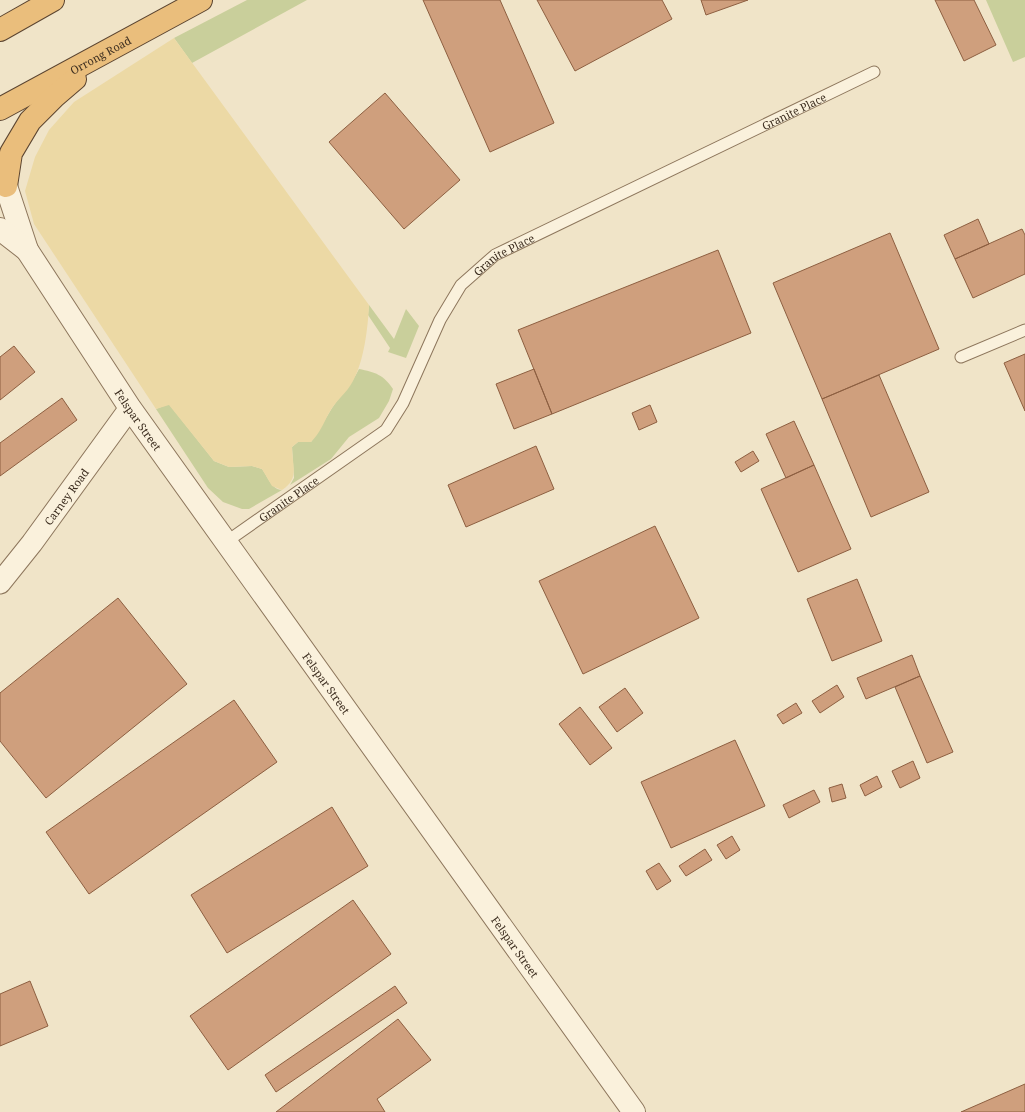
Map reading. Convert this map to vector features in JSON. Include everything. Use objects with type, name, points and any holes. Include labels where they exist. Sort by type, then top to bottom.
[{"type":"highway","points":[[0,30],[54,0]]},
{"type":"highway","name":"Orrong Road","points":[[0,109],[201,0]]},
{"type":"highway","points":[[3,182],[11,153],[30,121],[54,97],[111,48]]},
{"type":"street","name":"Felspar Street","points":[[3,182],[28,250],[130,408],[634,1112]]},
{"type":"street","name":"Felspar Street","points":[[0,229],[28,250]]},
{"type":"street","name":"Carney Road","points":[[0,583],[32,543],[130,408]]},
{"type":"lane","name":"Granite Place","points":[[226,542],[386,430],[403,403],[440,320],[461,285],[495,255],[874,72]]},
{"type":"lane","points":[[961,357],[1025,330]]},
{"type":"green space","points":[[247,0],[307,0],[192,63],[174,38]]},
{"type":"green space","points":[[986,0],[1025,0],[1025,57],[1013,62]]},
{"type":"green space","points":[[369,305],[394,339],[406,309],[419,326],[406,358],[388,352],[390,348],[368,315]]},
{"type":"green space","points":[[359,369],[370,371],[383,377],[393,389],[389,401],[379,418],[349,437],[331,459],[290,485],[294,478],[292,447],[298,442],[311,442]]},
{"type":"green space","points":[[169,404],[214,461],[229,467],[252,466],[262,469],[272,485],[282,490],[249,509],[242,509],[223,502],[208,488],[156,409]]},
{"type":"sand","points":[[174,38],[369,305],[365,344],[357,373],[332,409],[314,439],[311,442],[298,442],[292,447],[294,466],[293,476],[288,486],[282,490],[272,486],[262,469],[252,466],[229,467],[214,461],[169,405],[156,409],[34,224],[25,191],[35,157],[49,130],[74,102]]},
{"type":"building","points":[[423,0],[500,0],[554,123],[490,152]]},
{"type":"building","points":[[537,0],[662,0],[672,19],[575,71]]},
{"type":"building","points":[[701,0],[748,0],[706,15]]},
{"type":"building","points":[[935,0],[974,0],[996,45],[964,61]]},
{"type":"building","points":[[385,93],[460,180],[404,229],[329,142]]},
{"type":"building","points":[[978,219],[989,244],[955,259],[944,235]]},
{"type":"building","points":[[1022,229],[1025,235],[1025,274],[973,298],[955,259]]},
{"type":"building","points":[[890,233],[939,349],[822,399],[773,283]]},
{"type":"building","points":[[718,250],[751,333],[552,414],[518,330]]},
{"type":"building","points":[[14,346],[35,372],[0,400],[0,357]]},
{"type":"building","points":[[1025,354],[1025,411],[1004,363]]},
{"type":"building","points":[[534,369],[552,414],[514,429],[496,384]]},
{"type":"building","points":[[879,375],[929,492],[871,517],[822,399]]},
{"type":"building","points":[[62,398],[77,420],[0,476],[0,443]]},
{"type":"building","points":[[650,405],[657,422],[639,430],[632,413]]},
{"type":"building","points":[[794,421],[814,465],[786,478],[766,434]]},
{"type":"building","points":[[536,446],[554,489],[466,527],[448,485]]},
{"type":"building","points":[[753,451],[759,461],[741,472],[735,462]]},
{"type":"building","points":[[814,465],[851,549],[798,572],[761,489]]},
{"type":"building","points":[[655,526],[699,618],[583,674],[539,581]]},
{"type":"building","points":[[857,579],[882,641],[832,661],[807,599]]},
{"type":"building","points":[[118,598],[187,684],[46,798],[0,741],[0,693]]},
{"type":"building","points":[[912,655],[920,676],[866,699],[857,678]]},
{"type":"building","points":[[920,676],[953,752],[927,763],[895,687]]},
{"type":"building","points":[[837,685],[844,697],[820,713],[812,701]]},
{"type":"building","points":[[625,688],[643,713],[617,732],[599,707]]},
{"type":"building","points":[[234,700],[277,762],[89,894],[46,832]]},
{"type":"building","points":[[796,703],[802,713],[783,724],[777,715]]},
{"type":"building","points":[[580,707],[612,748],[590,765],[559,724]]},
{"type":"building","points":[[735,740],[765,806],[671,848],[641,782]]},
{"type":"building","points":[[913,761],[920,778],[900,788],[892,771]]},
{"type":"building","points":[[877,776],[882,787],[865,796],[860,785]]},
{"type":"building","points":[[842,784],[846,798],[832,802],[829,788]]},
{"type":"building","points":[[814,790],[820,802],[789,818],[783,805]]},
{"type":"building","points":[[332,807],[368,866],[227,953],[191,895]]},
{"type":"building","points":[[732,836],[740,850],[726,859],[717,845]]},
{"type":"building","points":[[705,849],[712,860],[686,876],[679,866]]},
{"type":"building","points":[[659,863],[671,881],[657,890],[646,871]]},
{"type":"building","points":[[353,900],[391,954],[228,1070],[190,1016]]},
{"type":"building","points":[[30,981],[48,1026],[0,1046],[0,994]]},
{"type":"building","points":[[395,986],[407,1003],[276,1092],[265,1075]]},
{"type":"building","points":[[398,1019],[431,1060],[377,1099],[385,1112],[276,1112]]},
{"type":"building","points":[[1025,1084],[1025,1112],[961,1112]]}]
